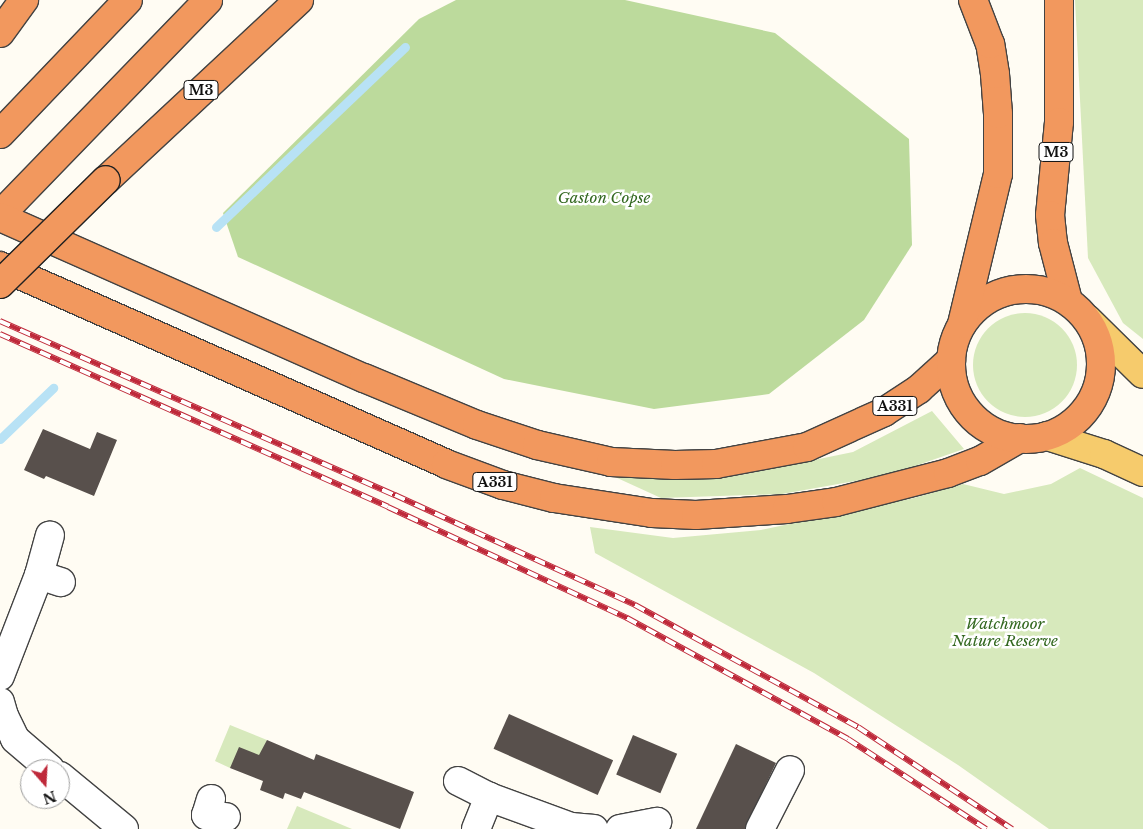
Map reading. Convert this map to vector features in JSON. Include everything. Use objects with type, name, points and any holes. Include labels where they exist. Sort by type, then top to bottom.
[{"type":"highway","points":[[0,33],[24,0]]},
{"type":"highway","points":[[3,131],[128,0]]},
{"type":"highway","points":[[0,216],[208,0]]},
{"type":"highway","name":"M3","points":[[0,284],[106,180],[299,0]]},
{"type":"highway","points":[[962,324],[974,309],[991,297],[1010,290],[1030,289],[1050,292],[1077,310],[1096,338],[1101,359],[1099,380],[1092,400],[1079,417],[1064,428],[1047,436],[1020,438],[1001,434],[984,426],[969,413],[959,397],[952,379],[952,348],[962,324],[998,174],[998,114],[995,74],[990,44],[973,0]]},
{"type":"highway","name":"M3","points":[[1059,0],[1059,122],[1050,216],[1053,243],[1077,310]]},
{"type":"highway","name":"A331","points":[[0,216],[364,378],[476,425],[537,445],[611,462],[675,465],[716,464],[751,459],[807,447],[884,412],[919,389],[951,360]]},
{"type":"highway","name":"A331","points":[[0,266],[446,464],[503,485],[564,499],[652,513],[696,515],[787,510],[864,496],[948,473],[980,461],[1020,438]]},
{"type":"main road","points":[[1077,310],[1143,374]]},
{"type":"main road","points":[[1047,436],[1104,454],[1143,472]]},
{"type":"street","points":[[0,676],[50,578],[50,535]]},
{"type":"street","points":[[0,702],[4,716],[15,739],[38,759]]},
{"type":"street","points":[[760,829],[790,770]]},
{"type":"street","points":[[458,781],[489,797],[571,827],[594,829]]},
{"type":"street","points":[[70,784],[124,829]]},
{"type":"street","points":[[476,829],[489,797]]},
{"type":"street","points":[[620,829],[657,822]]},
{"type":"green space","name":"Gaston Copse","points":[[456,0],[625,0],[775,33],[909,139],[912,245],[864,320],[769,394],[654,409],[504,379],[238,257],[223,213],[419,19]]},
{"type":"green space","points":[[1075,0],[1143,0],[1143,339],[1123,323],[1088,258]]},
{"type":"green space","points":[[1025,313],[1045,317],[1062,328],[1073,345],[1077,365],[1073,385],[1062,402],[1045,413],[1025,417],[1005,413],[988,402],[977,385],[973,365],[977,345],[988,328],[1005,317]]},
{"type":"green space","points":[[932,411],[964,449],[889,475],[782,494],[661,498],[615,477],[741,475],[853,452]]},
{"type":"green space","name":"Watchmoor Nature Reserve","points":[[1080,468],[1143,498],[1143,829],[1049,829],[958,765],[814,673],[595,553],[590,527],[673,538],[761,530],[914,498],[963,484],[1004,494],[1051,484]]},
{"type":"green space","points":[[230,725],[267,740],[260,756],[230,768],[215,761]]},
{"type":"green space","points":[[297,806],[352,829],[287,829]]},
{"type":"building","points":[[43,429],[90,449],[97,432],[117,440],[94,496],[46,476],[44,479],[24,470]]},
{"type":"building","points":[[509,714],[613,760],[598,795],[494,749]]},
{"type":"building","points":[[633,735],[677,754],[660,793],[616,775]]},
{"type":"building","points":[[267,740],[314,760],[316,754],[414,792],[400,829],[304,792],[301,799],[285,793],[283,799],[260,790],[263,781],[230,768],[239,747],[259,755]]},
{"type":"building","points":[[736,744],[776,763],[745,829],[696,829]]},
{"type":"waterway","points":[[216,227],[405,47]]},
{"type":"waterway","points":[[0,439],[53,388]]},
{"type":"railway","points":[[0,321],[395,495],[635,605],[858,727],[1012,829]]},
{"type":"railway","points":[[0,334],[388,507],[627,618],[848,739],[986,829]]}]
